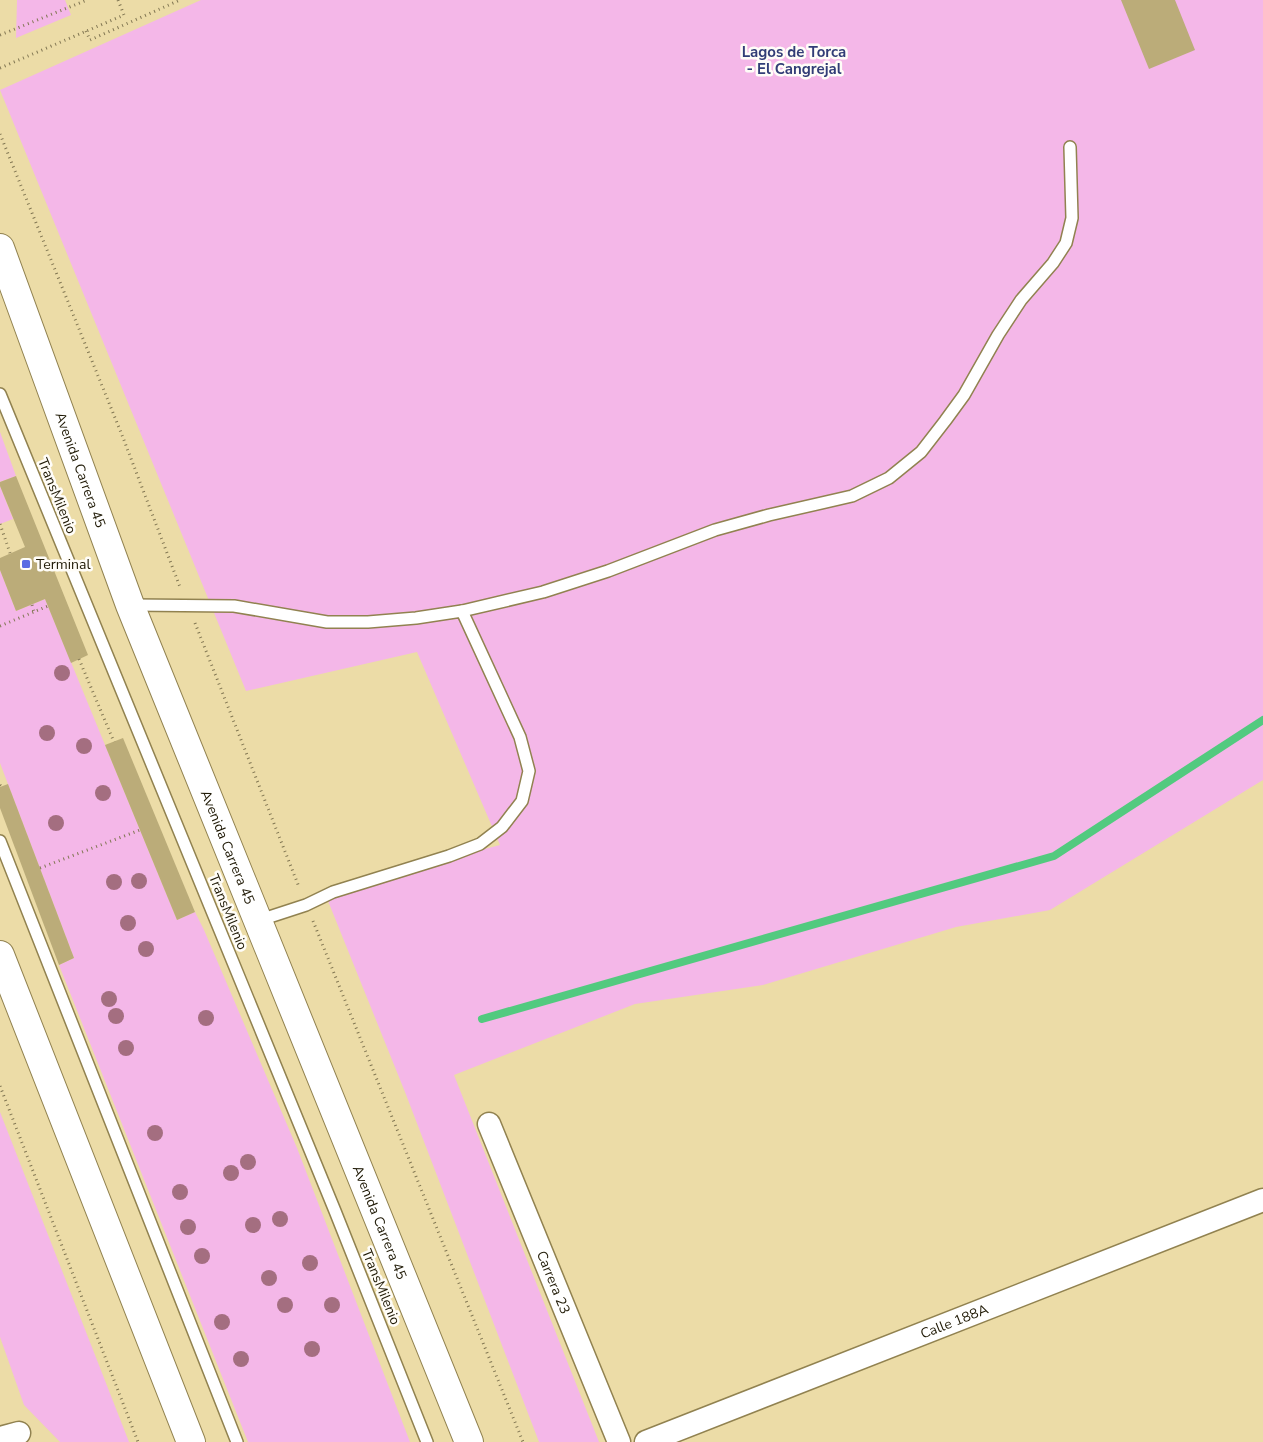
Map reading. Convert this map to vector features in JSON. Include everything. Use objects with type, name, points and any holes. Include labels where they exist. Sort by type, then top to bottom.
[{"type":"highway","name":"Avenida Carrera 45","points":[[3,260],[130,605],[470,1442]]},
{"type":"highway","points":[[0,955],[8,995],[191,1442]]},
{"type":"street","name":"Carrera 23","points":[[489,1124],[619,1442]]},
{"type":"street","name":"Calle 188A","points":[[646,1442],[973,1322],[1263,1200]]},
{"type":"lane","points":[[130,605],[234,606],[327,622],[368,622],[416,618],[462,611],[543,592],[608,571],[715,530],[769,515],[852,496],[889,478],[921,452],[945,421],[964,395],[998,335],[1017,307],[1053,263],[1066,243],[1072,218],[1070,147]]},
{"type":"lane","name":"TransMilenio","points":[[0,394],[335,1211],[427,1442]]},
{"type":"lane","points":[[258,921],[306,905],[333,892],[449,856],[480,844],[502,827],[522,801],[529,771],[520,737],[462,611]]},
{"type":"lane","points":[[0,841],[237,1442]]},
{"type":"path","points":[[0,35],[87,0]]},
{"type":"path","points":[[0,68],[124,15],[118,0]]},
{"type":"path","points":[[86,31],[90,40],[180,0]]},
{"type":"path","points":[[0,134],[122,435],[306,905],[523,1442]]},
{"type":"path","points":[[0,524],[10,553]]},
{"type":"path","points":[[32,605],[34,612]]},
{"type":"path","points":[[0,626],[48,606]]},
{"type":"path","points":[[79,659],[114,742]]},
{"type":"path","points":[[40,868],[140,830]]},
{"type":"path","points":[[0,1086],[138,1442]]},
{"type":"shaded area","points":[[17,0],[65,0],[71,15],[16,38]]},
{"type":"shaded area","points":[[201,0],[1263,0],[1263,780],[1050,910],[956,927],[763,985],[635,1004],[454,1075],[599,1442],[539,1442],[405,1092],[324,891],[500,845],[417,652],[246,691],[0,90]]},
{"type":"shaded area","points":[[0,432],[16,476],[0,482]]},
{"type":"shaded area","points":[[0,486],[13,519],[0,524]]},
{"type":"shaded area","points":[[0,570],[16,611],[45,599],[177,920],[195,912],[204,930],[297,1148],[410,1442],[248,1442],[59,965],[74,958],[0,763]]},
{"type":"shaded area","points":[[0,1112],[129,1442],[60,1442],[24,1405],[0,1337]]},
{"type":"building","points":[[1121,0],[1175,0],[1195,50],[1149,69]]},
{"type":"building","name":"Terminal","points":[[16,476],[88,655],[71,663],[45,599],[16,611],[0,570],[0,558],[25,547],[0,486],[0,482]]},
{"type":"building","points":[[123,738],[195,912],[177,920],[105,745]]},
{"type":"building","points":[[8,784],[74,958],[59,965],[0,808],[0,787]]},
{"type":"waterway","points":[[482,1019],[1054,856],[1263,720]]},
{"type":"place","name":"Terminal","points":[[26,564]]},
{"type":"district","name":"Lagos de Torca - El Cangrejal","points":[[794,60]]}]
